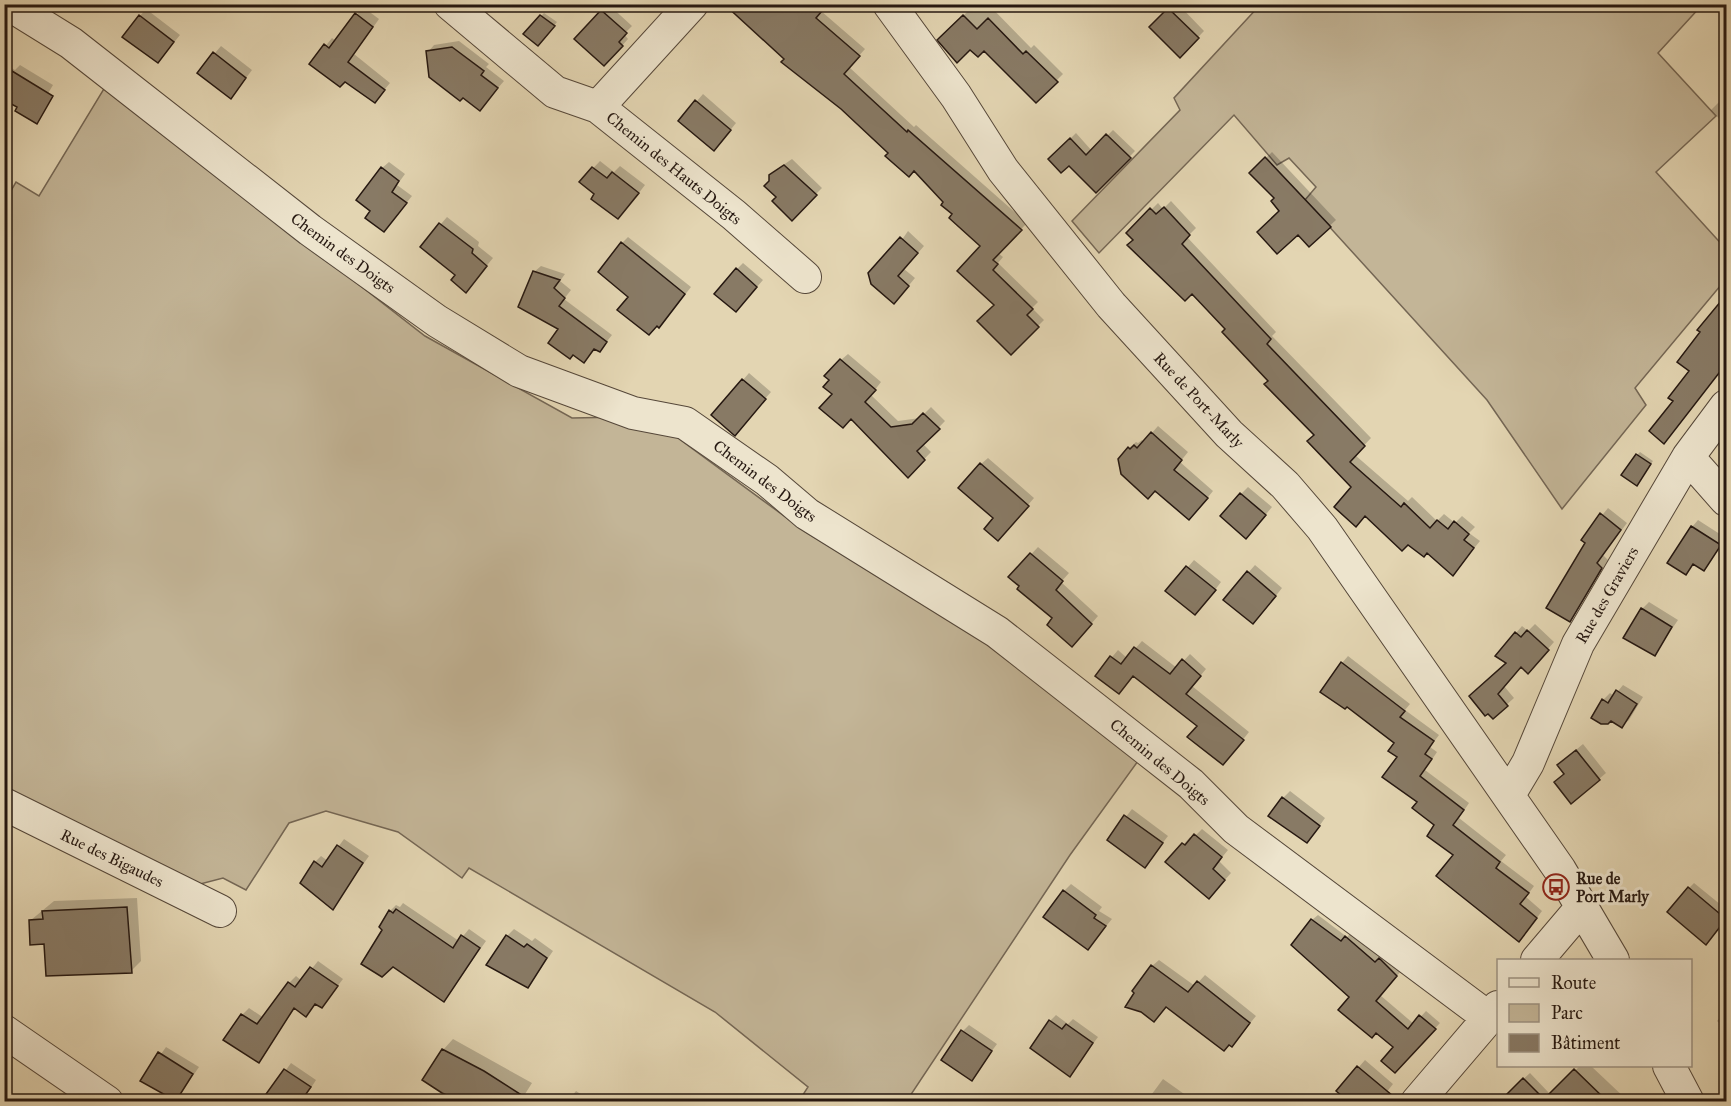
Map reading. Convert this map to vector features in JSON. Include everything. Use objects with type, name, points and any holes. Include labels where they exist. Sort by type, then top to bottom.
[{"type":"street","name":"Chemin des Doigts","points":[[8,4],[71,43],[310,230],[437,321],[519,371],[633,413],[685,423],[767,480],[807,514],[996,632],[1191,784],[1236,829],[1494,1012]]},
{"type":"street","name":"Chemin des Hauts Doigts","points":[[450,4],[555,92],[598,107],[734,215],[805,277]]},
{"type":"street","points":[[598,107],[692,4]]},
{"type":"street","name":"Rue de Port-Marly","points":[[889,4],[956,96],[1003,170],[1111,305],[1229,434],[1285,485],[1322,528],[1509,795],[1582,907],[1612,959]]},
{"type":"street","name":"Rue des Graviers","points":[[1509,795],[1528,763],[1578,644],[1688,457],[1726,406]]},
{"type":"street","points":[[1688,457],[1726,500]]},
{"type":"street","name":"Rue des Bigaudes","points":[[4,804],[220,911]]},
{"type":"street","points":[[1538,959],[1582,907]]},
{"type":"street","points":[[1417,1101],[1494,1012]]},
{"type":"street","points":[[4,1031],[107,1101]]},
{"type":"street","points":[[4,1051],[78,1101]]},
{"type":"street","points":[[1670,1067],[1688,1101]]},
{"type":"green space","points":[[1260,5],[1702,5],[1658,53],[1716,116],[1656,172],[1726,249],[1726,279],[1635,388],[1646,405],[1562,509],[1487,400],[1305,200],[1316,187],[1289,158],[1277,165],[1234,115],[1099,253],[1072,221],[1180,110],[1174,98]]},
{"type":"green space","points":[[105,87],[425,336],[572,418],[622,417],[671,433],[806,532],[991,643],[1138,761],[1070,855],[906,1102],[799,1101],[808,1087],[715,1012],[469,868],[462,878],[398,832],[326,811],[289,823],[246,890],[223,878],[185,888],[5,800],[5,201],[16,182],[39,196]]},
{"type":"building","points":[[724,4],[828,4],[816,18],[860,56],[844,74],[907,132],[908,130],[1022,230],[993,260],[998,264],[993,270],[1033,309],[1027,315],[1039,327],[1011,355],[977,321],[994,305],[957,271],[980,246],[949,218],[952,214],[941,205],[943,202],[914,171],[909,177],[885,156],[888,153],[841,109],[781,62],[784,59]]},
{"type":"building","points":[[1168,8],[1199,38],[1180,58],[1149,27]]},
{"type":"building","points":[[601,10],[627,33],[619,42],[623,46],[604,66],[574,39]]},
{"type":"building","points":[[355,13],[373,27],[348,62],[385,90],[375,103],[345,82],[340,87],[309,64],[324,44],[329,48]]},
{"type":"building","points":[[139,15],[174,42],[158,63],[122,37]]},
{"type":"building","points":[[540,15],[555,26],[538,46],[523,34]]},
{"type":"building","points":[[963,15],[977,29],[988,18],[1023,54],[1026,51],[1058,82],[1036,103],[984,51],[978,57],[970,50],[957,63],[937,40]]},
{"type":"building","points":[[452,47],[484,71],[481,75],[498,88],[480,111],[463,98],[460,101],[429,77],[426,51]]},
{"type":"building","points":[[213,52],[246,78],[231,99],[197,73]]},
{"type":"building","points":[[12,71],[53,96],[37,124],[15,111],[17,107],[4,100],[4,83]]},
{"type":"building","points":[[695,100],[731,130],[714,151],[678,121]]},
{"type":"building","points":[[1106,134],[1131,158],[1096,193],[1069,166],[1061,173],[1048,159],[1070,138],[1086,155]]},
{"type":"building","points":[[1265,157],[1331,227],[1309,247],[1298,235],[1277,254],[1257,232],[1279,211],[1271,201],[1274,198],[1249,173]]},
{"type":"building","points":[[784,165],[817,195],[792,221],[772,201],[776,197],[764,186],[769,181],[769,175]]},
{"type":"building","points":[[381,167],[399,181],[392,192],[407,203],[384,232],[365,218],[370,211],[356,200]]},
{"type":"building","points":[[592,167],[607,178],[612,172],[639,193],[618,219],[591,199],[594,194],[579,182]]},
{"type":"building","points":[[1164,207],[1190,235],[1182,244],[1271,339],[1267,344],[1365,446],[1350,462],[1401,507],[1404,503],[1430,528],[1437,520],[1448,529],[1454,521],[1469,534],[1464,540],[1474,548],[1453,576],[1427,553],[1424,557],[1408,545],[1402,551],[1365,516],[1356,527],[1334,507],[1351,487],[1307,441],[1314,435],[1264,384],[1268,381],[1222,332],[1225,329],[1192,294],[1185,301],[1127,245],[1133,240],[1126,233],[1150,208],[1156,214]]},
{"type":"building","points":[[439,223],[473,249],[472,253],[487,266],[466,293],[451,280],[455,275],[420,247]]},
{"type":"building","points":[[900,237],[918,253],[898,276],[909,286],[894,304],[871,284],[868,273]]},
{"type":"building","points":[[621,242],[685,294],[659,328],[657,326],[649,335],[617,310],[628,297],[598,272]]},
{"type":"building","points":[[736,268],[757,287],[736,312],[714,294]]},
{"type":"building","points":[[533,271],[560,280],[554,288],[565,298],[559,306],[607,342],[600,352],[594,349],[584,363],[573,355],[570,359],[548,343],[558,329],[518,307]]},
{"type":"building","points":[[1726,295],[1726,364],[1664,444],[1649,431],[1673,401],[1668,398],[1689,371],[1677,362],[1700,332],[1697,330]]},
{"type":"building","points":[[840,359],[876,390],[865,402],[891,427],[912,424],[923,413],[940,429],[917,451],[925,460],[908,478],[851,419],[843,428],[819,408],[832,394],[823,387],[829,380],[824,376]]},
{"type":"building","points":[[742,379],[766,399],[735,436],[711,415]]},
{"type":"building","points":[[1151,432],[1182,460],[1174,470],[1208,498],[1189,520],[1155,491],[1148,499],[1121,474],[1118,459],[1128,447],[1130,449],[1134,445],[1137,448]]},
{"type":"building","points":[[1636,454],[1651,464],[1637,486],[1621,475]]},
{"type":"building","points":[[980,463],[1029,506],[998,541],[984,529],[993,518],[958,488]]},
{"type":"building","points":[[1240,493],[1266,515],[1246,539],[1220,516]]},
{"type":"building","points":[[1600,513],[1621,530],[1597,563],[1602,568],[1570,622],[1546,608],[1585,543],[1581,540]]},
{"type":"building","points":[[1691,526],[1721,545],[1704,571],[1693,564],[1686,575],[1667,563]]},
{"type":"building","points":[[1030,553],[1063,581],[1056,590],[1092,624],[1072,647],[1047,625],[1052,618],[1017,589],[1019,586],[1008,577]]},
{"type":"building","points":[[1186,566],[1216,590],[1195,615],[1165,591]]},
{"type":"building","points":[[1247,571],[1276,596],[1253,624],[1223,600]]},
{"type":"building","points":[[1641,608],[1672,627],[1655,656],[1623,638]]},
{"type":"building","points":[[1527,630],[1549,650],[1528,674],[1521,667],[1498,694],[1508,706],[1493,719],[1488,714],[1485,716],[1469,696],[1506,663],[1495,656],[1515,632],[1521,637]]},
{"type":"building","points":[[1134,647],[1170,674],[1182,659],[1201,676],[1186,694],[1244,740],[1223,765],[1187,737],[1197,726],[1133,676],[1119,694],[1095,676],[1110,656],[1121,664]]},
{"type":"building","points":[[1341,662],[1405,711],[1400,717],[1434,741],[1425,754],[1432,759],[1420,776],[1464,810],[1453,825],[1500,862],[1496,868],[1529,893],[1520,904],[1537,918],[1519,942],[1436,876],[1453,855],[1427,836],[1434,825],[1412,808],[1417,802],[1382,777],[1397,757],[1388,751],[1394,743],[1347,707],[1345,709],[1320,692]]},
{"type":"building","points":[[1616,690],[1637,704],[1622,728],[1611,721],[1608,724],[1601,724],[1591,718],[1602,699],[1608,703]]},
{"type":"building","points":[[1576,750],[1600,780],[1571,804],[1554,782],[1564,774],[1557,765]]},
{"type":"building","points":[[1282,797],[1320,826],[1307,843],[1268,816]]},
{"type":"building","points":[[1124,815],[1163,843],[1145,868],[1107,840]]},
{"type":"building","points":[[1194,834],[1222,857],[1213,869],[1225,880],[1209,899],[1165,862],[1182,843],[1185,845]]},
{"type":"building","points":[[337,845],[363,863],[333,910],[300,883],[314,861],[322,867]]},
{"type":"building","points":[[1688,887],[1726,919],[1706,945],[1667,912]]},
{"type":"building","points":[[1063,890],[1096,915],[1094,918],[1106,926],[1088,950],[1043,917]]},
{"type":"building","points":[[127,907],[132,973],[46,976],[44,944],[30,945],[29,920],[43,919],[42,911]]},
{"type":"building","points":[[396,909],[453,948],[461,935],[480,948],[444,1002],[393,967],[382,977],[361,964],[382,930],[379,927],[389,910],[393,913]]},
{"type":"building","points":[[1311,919],[1341,941],[1345,936],[1375,962],[1379,958],[1397,976],[1376,1001],[1408,1029],[1419,1015],[1436,1029],[1395,1073],[1381,1061],[1393,1047],[1376,1033],[1372,1038],[1338,1010],[1349,997],[1291,945]]},
{"type":"building","points":[[506,935],[524,947],[527,944],[547,958],[528,988],[486,965]]},
{"type":"building","points":[[1151,965],[1188,992],[1197,981],[1250,1023],[1232,1047],[1229,1045],[1224,1051],[1166,1007],[1154,1022],[1141,1012],[1125,1007],[1134,993],[1132,991]]},
{"type":"building","points":[[310,967],[338,986],[322,1008],[315,1004],[306,1017],[294,1008],[259,1063],[223,1040],[241,1014],[257,1024],[288,982],[295,987]]},
{"type":"building","points":[[1049,1020],[1062,1029],[1066,1024],[1093,1043],[1070,1077],[1030,1048]]},
{"type":"building","points":[[961,1030],[992,1051],[972,1081],[941,1060]]},
{"type":"building","points":[[442,1049],[484,1071],[531,1101],[459,1101],[442,1093],[422,1080]]},
{"type":"building","points":[[158,1052],[193,1074],[176,1101],[140,1081]]},
{"type":"building","points":[[1357,1066],[1399,1101],[1348,1101],[1336,1091]]},
{"type":"building","points":[[284,1069],[311,1087],[301,1101],[261,1101]]},
{"type":"building","points":[[1574,1069],[1607,1101],[1500,1101],[1523,1078],[1544,1099]]},
{"type":"place","name":"Rue de Port Marly","points":[[1556,887]]}]
